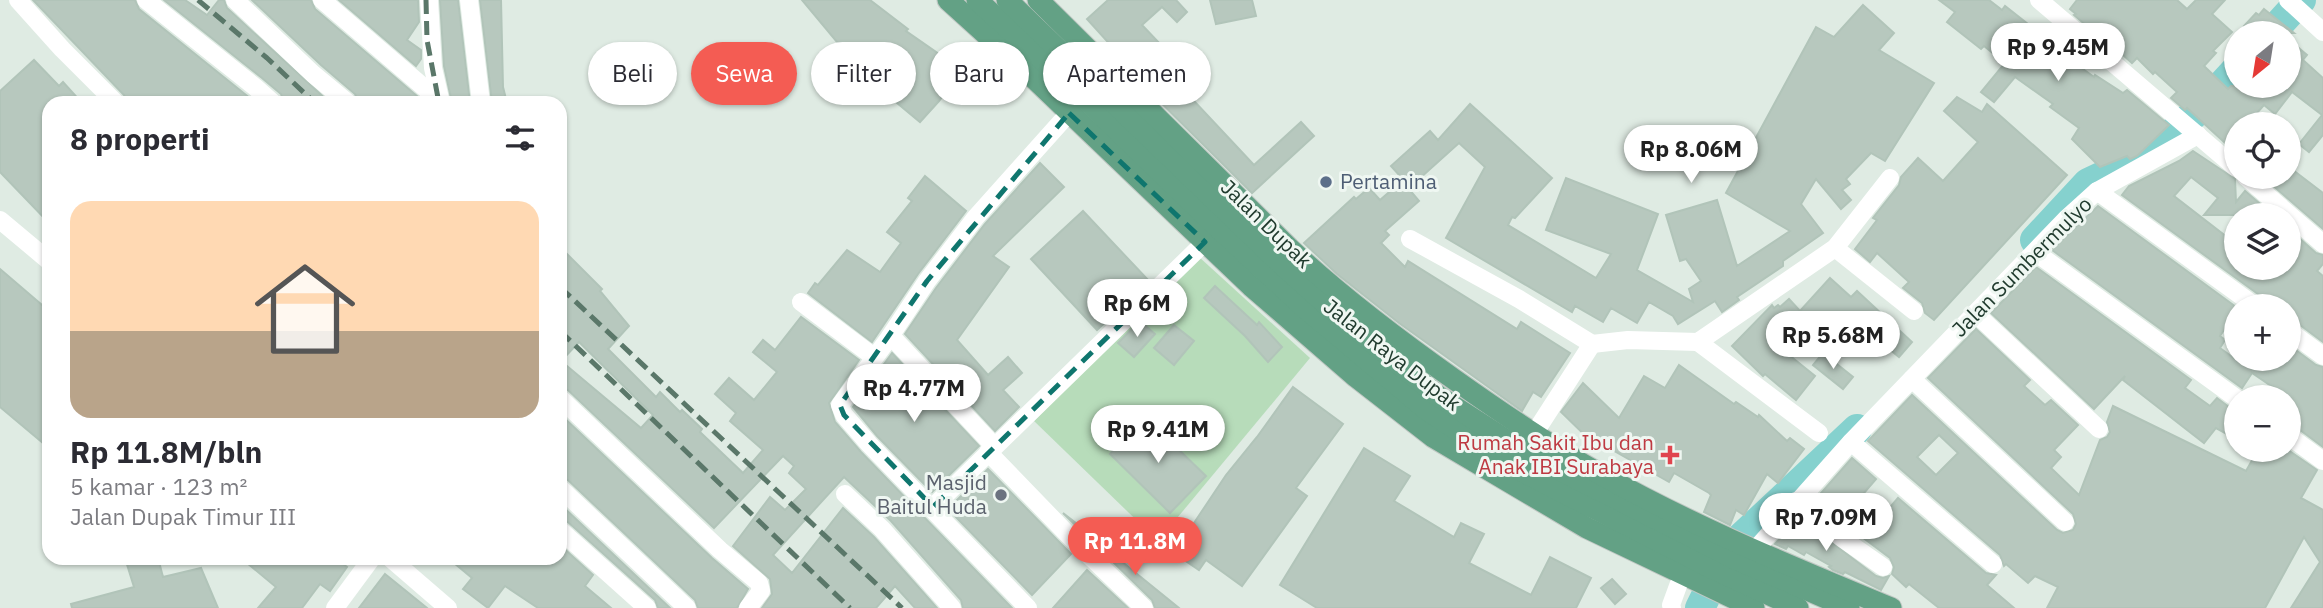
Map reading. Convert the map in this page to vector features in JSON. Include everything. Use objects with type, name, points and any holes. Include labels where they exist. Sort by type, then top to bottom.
[{"type":"main road","points":[[948,0],[1205,242],[1356,377],[1423,429],[1552,487],[1587,528],[1682,575],[1726,563]]},
{"type":"main road","name":"Jalan Raya Dupak","points":[[977,0],[1306,309],[1428,411],[1517,469],[1552,487],[1726,563],[1849,608]]},
{"type":"main road","name":"Jalan Raya Dupak","points":[[1007,0],[1169,142],[1280,263],[1358,319],[1438,396],[1528,454],[1552,487]]},
{"type":"main road","points":[[1038,0],[1169,142]]},
{"type":"main road","points":[[1358,319],[1602,476],[1726,563],[1891,608]]},
{"type":"main road","points":[[1726,563],[1754,608]]},
{"type":"main road","name":"Jalan Raya Dupak","points":[[1726,563],[1798,608]]},
{"type":"street","points":[[18,0],[109,96]]},
{"type":"street","points":[[146,0],[266,96]]},
{"type":"street","points":[[235,0],[313,75],[339,96]]},
{"type":"street","points":[[322,0],[431,96]]},
{"type":"street","points":[[429,0],[433,68],[439,96]]},
{"type":"street","points":[[469,0],[480,96]]},
{"type":"street","points":[[2039,0],[2224,158]]},
{"type":"street","points":[[2293,5],[2323,32]]},
{"type":"street","points":[[1028,608],[869,444],[840,409],[840,405],[891,336],[927,281],[976,217],[1069,113]]},
{"type":"street","name":"Jalan Sumbermulyo","points":[[1726,563],[1796,501],[2097,191],[2189,127]]},
{"type":"street","points":[[1698,342],[1835,248],[1890,178]]},
{"type":"street","points":[[2260,189],[2323,244]]},
{"type":"street","points":[[2097,191],[2239,294]]},
{"type":"street","points":[[0,220],[42,255]]},
{"type":"street","points":[[1410,239],[1519,299],[1592,344],[1628,340],[1698,342],[1819,433]]},
{"type":"street","points":[[933,507],[1205,242]]},
{"type":"street","points":[[1835,248],[1914,311]]},
{"type":"street","points":[[2035,252],[2224,389]]},
{"type":"street","points":[[802,302],[874,357]]},
{"type":"street","points":[[1976,314],[2099,429]]},
{"type":"street","points":[[891,336],[1076,543],[1144,608]]},
{"type":"street","points":[[2301,340],[2323,356]]},
{"type":"street","points":[[1534,434],[1592,344]]},
{"type":"street","points":[[1912,379],[2065,522]]},
{"type":"street","points":[[567,405],[720,550],[759,583],[761,587],[748,608]]},
{"type":"street","points":[[1851,442],[1993,564]]},
{"type":"street","points":[[2301,445],[2323,461]]},
{"type":"street","points":[[845,494],[882,529],[952,608]]},
{"type":"street","points":[[567,495],[687,608]]},
{"type":"street","points":[[1796,501],[1883,567]]},
{"type":"street","points":[[567,536],[647,608]]},
{"type":"street","points":[[335,608],[367,565]]},
{"type":"street","points":[[398,565],[448,608]]},
{"type":"street","points":[[1665,607],[1682,575]]},
{"type":"highlighted area","points":[[1069,113],[1205,242],[933,507],[844,415],[840,405],[927,281]]},
{"type":"green space","points":[[1198,256],[1310,358],[1158,541],[1034,421]]},
{"type":"building","points":[[33,0],[135,0],[139,9],[247,96],[124,95]]},
{"type":"building","points":[[164,0],[185,0],[207,15],[219,0],[224,0],[227,8],[322,96],[282,96]]},
{"type":"building","points":[[252,0],[311,0],[315,9],[417,96],[356,96]]},
{"type":"building","points":[[339,0],[418,0],[419,22],[407,40],[421,50],[421,59],[416,66]]},
{"type":"building","points":[[440,0],[458,0],[469,96],[450,96],[444,66]]},
{"type":"building","points":[[480,0],[501,0],[505,96],[491,96]]},
{"type":"building","points":[[802,0],[870,0],[908,29],[906,31],[930,48],[930,105],[935,105],[920,122],[900,105],[916,105],[916,42],[837,42]]},
{"type":"building","points":[[1108,0],[1176,0],[1187,12],[1177,22],[1162,7],[1142,25],[1158,42],[1108,42],[1087,19]]},
{"type":"building","points":[[1210,0],[1252,0],[1256,16],[1216,24]]},
{"type":"building","points":[[1939,0],[1989,0],[2002,10],[2005,6],[2056,46],[2054,48],[2094,77],[2095,75],[2123,93],[2127,90],[2169,125],[2137,156],[2130,159],[2127,156],[2100,167],[2072,139],[2079,128],[2050,107],[2053,104],[2015,77],[1994,102],[1981,92],[2005,63],[1984,46],[1981,49],[1947,22],[1955,12]]},
{"type":"building","points":[[2077,0],[2177,0],[2187,9],[2196,0],[2225,0],[2212,14],[2224,25],[2224,40],[2204,66],[2224,85],[2224,98],[2287,98],[2277,112],[2264,105],[2258,112],[2224,112],[2224,142],[2187,108],[2185,110],[2171,98],[2177,92],[2155,72],[2153,74],[2137,58],[2132,63],[2070,9]]},
{"type":"building","points":[[1863,5],[1894,33],[1879,50],[1934,83],[1885,161],[1871,153],[1846,179],[1850,184],[1842,190],[1851,200],[1841,209],[1816,179],[1801,204],[1823,233],[1783,261],[1783,266],[1737,297],[1739,300],[1722,312],[1715,301],[1678,324],[1673,316],[1649,302],[1637,323],[1611,308],[1603,322],[1575,306],[1572,312],[1446,238],[1485,167],[1459,143],[1410,187],[1391,166],[1430,131],[1438,140],[1470,104],[1552,178],[1515,218],[1512,217],[1508,225],[1596,278],[1611,254],[1546,230],[1566,178],[1658,214],[1637,270],[1693,302],[1689,289],[1701,281],[1686,259],[1680,261],[1666,215],[1717,200],[1737,266],[1790,231],[1726,193],[1816,27],[1834,37]]},
{"type":"building","points":[[2264,9],[2279,21],[2249,21],[2256,13],[2259,15]]},
{"type":"building","points":[[2301,50],[2307,55],[2303,60],[2323,78],[2323,135],[2309,152],[2301,146],[2301,141],[2322,115],[2300,98]]},
{"type":"building","points":[[34,60],[59,86],[63,82],[76,96],[42,96],[42,216],[0,172],[0,91]]},
{"type":"building","points":[[1957,97],[1982,112],[1987,104],[2067,175],[1934,320],[1925,313],[1922,303],[1903,288],[1909,282],[1877,253],[1870,262],[1855,249],[1877,220],[1873,218],[1899,185],[1901,177],[1918,158],[1943,181],[1978,142],[1944,111]]},
{"type":"building","points":[[1163,105],[1198,105],[1254,165],[1301,122],[1314,136],[1252,193]]},
{"type":"building","points":[[2193,151],[2224,172],[2224,189],[2235,189],[2236,202],[2245,191],[2259,203],[2224,203],[2224,215],[2204,215],[2218,198],[2191,177],[2174,196],[2224,235],[2224,269],[2122,195],[2129,186]]},
{"type":"building","points":[[1040,163],[1064,187],[993,256],[1009,267],[957,340],[988,375],[1008,357],[1022,373],[1003,390],[1019,407],[995,431],[905,334],[985,224]]},
{"type":"building","points":[[925,176],[966,211],[918,274],[872,342],[808,293],[847,250],[880,272],[901,243],[887,232],[912,201],[908,198]]},
{"type":"building","points":[[2301,176],[2323,193],[2323,229],[2301,210],[2301,203],[2293,203],[2277,189],[2301,189]]},
{"type":"building","points":[[1402,181],[1419,201],[1385,231],[1389,235],[1381,243],[1405,267],[1408,261],[1517,329],[1521,322],[1570,353],[1541,397],[1533,392],[1522,411],[1399,323],[1337,274],[1304,243],[1354,197],[1356,199],[1369,188],[1380,200]]},
{"type":"building","points":[[2098,206],[2224,298],[2224,330],[2220,336],[2224,342],[2220,348],[2224,351],[2224,371],[2301,371],[2301,354],[2323,367],[2323,447],[2301,431],[2301,385],[2270,385],[2252,373],[2244,385],[2238,385],[2052,250]]},
{"type":"building","points":[[1083,211],[1149,281],[1097,330],[1031,259]]},
{"type":"building","points":[[2301,240],[2316,253],[2323,255],[2323,264],[2317,271],[2323,276],[2323,342],[2301,326],[2301,294],[2258,294],[2239,280],[2301,280]]},
{"type":"building","points":[[567,254],[602,289],[600,291],[629,326],[608,349],[656,397],[660,392],[680,412],[682,410],[702,429],[700,432],[743,473],[763,450],[730,421],[736,413],[715,394],[729,378],[754,400],[777,372],[753,352],[763,340],[775,350],[801,317],[859,360],[829,403],[835,422],[1012,608],[963,608],[961,600],[891,521],[844,477],[773,555],[792,573],[843,508],[874,537],[937,608],[915,608],[895,586],[876,608],[762,608],[772,594],[770,579],[733,546],[770,497],[785,510],[806,489],[789,473],[794,466],[783,456],[714,528],[568,390],[567,366],[641,428],[653,415],[579,342],[567,355]]},
{"type":"building","points":[[2036,267],[2191,380],[2185,388],[2210,406],[2217,398],[2224,403],[2224,432],[2216,428],[2204,443],[2123,380],[2125,376],[2094,409],[1991,313]]},
{"type":"building","points":[[0,269],[42,305],[42,442],[0,407]]},
{"type":"building","points":[[1830,278],[1851,297],[1857,291],[1912,342],[1899,357],[1882,343],[1879,347],[1851,323],[1827,349],[1805,329],[1784,351],[1815,376],[1796,400],[1765,374],[1763,376],[1732,346],[1772,305],[1774,308],[1778,305],[1780,307],[1789,299],[1800,311]]},
{"type":"building","points":[[1215,286],[1257,325],[1259,322],[1282,347],[1268,362],[1245,336],[1204,298]]},
{"type":"building","points":[[1140,321],[1155,334],[1134,357],[1118,343]]},
{"type":"building","points":[[1174,325],[1194,341],[1174,365],[1154,348]]},
{"type":"building","points":[[1976,329],[2030,380],[2024,386],[2045,405],[2051,400],[2078,425],[2054,450],[2061,457],[2051,468],[2079,495],[2100,440],[2110,432],[2107,422],[2113,406],[2246,471],[2251,462],[2301,462],[2301,459],[2317,470],[2301,498],[2323,510],[2323,608],[2291,608],[2320,562],[2304,537],[2265,608],[2047,608],[2058,587],[2035,576],[2028,583],[2006,564],[2004,566],[2000,555],[1868,441],[1912,395],[2057,530],[2063,533],[2073,530],[2076,524],[2073,514],[1928,378]],"holes":[[[1939,435],[1958,453],[1936,475],[1917,457]]]},
{"type":"building","points":[[892,353],[979,446],[932,492],[877,436],[853,407]]},
{"type":"building","points":[[1823,353],[1853,377],[1843,389],[1813,365]]},
{"type":"building","points":[[1679,365],[1734,404],[1736,402],[1758,417],[1759,415],[1787,441],[1790,438],[1804,449],[1778,483],[1767,474],[1744,515],[1736,510],[1730,525],[1704,512],[1711,495],[1709,493],[1674,473],[1669,482],[1600,443],[1597,447],[1561,412],[1583,383],[1619,418],[1644,376],[1665,388]]},
{"type":"building","points":[[1293,387],[1343,424],[1296,488],[1307,496],[1242,586],[1206,560],[1199,570],[1174,553],[1226,475]]},
{"type":"building","points":[[1145,417],[1206,476],[1170,513],[1110,454]]},
{"type":"building","points":[[567,421],[748,589],[737,608],[698,608],[695,600],[568,480]]},
{"type":"building","points":[[1364,448],[1410,476],[1394,501],[1454,537],[1461,523],[1484,534],[1469,563],[1531,595],[1550,557],[1591,578],[1576,608],[1317,608],[1280,585]]},
{"type":"building","points":[[1852,458],[1876,479],[1857,501],[1879,520],[1898,498],[1986,573],[1996,575],[1987,585],[2014,608],[1939,608],[1909,584],[1906,587],[1892,574],[1894,567],[1890,558],[1814,501]]},
{"type":"building","points":[[988,469],[1071,554],[1032,595],[948,509]]},
{"type":"building","points":[[567,511],[670,608],[658,608],[655,600],[568,522]]},
{"type":"building","points":[[1063,513],[1179,608],[1155,608],[1152,600]]},
{"type":"building","points":[[1799,518],[1876,576],[1889,576],[1881,590],[1845,572],[1843,574],[1833,570],[1829,567],[1831,566],[1806,552],[1804,555],[1788,546],[1786,549],[1775,544]]},
{"type":"building","points":[[567,551],[593,575],[585,586],[611,608],[538,608],[505,586],[488,608],[463,589],[472,578],[456,565],[567,565]]},
{"type":"building","points":[[127,565],[160,565],[163,577],[201,568],[218,608],[72,608],[71,604],[134,587]]},
{"type":"building","points":[[249,565],[347,567],[330,591],[320,584],[302,608],[258,608],[276,587]]},
{"type":"building","points":[[1087,570],[1128,608],[1053,608]]},
{"type":"building","points":[[385,574],[427,608],[359,608]]},
{"type":"building","points":[[1612,579],[1626,594],[1615,604],[1601,588]]},
{"type":"waterway","points":[[2282,21],[2301,0]]},
{"type":"waterway","points":[[2035,240],[2088,183],[2147,155],[2202,107],[2224,83]]},
{"type":"waterway","points":[[1700,608],[1729,549],[1857,429]]},
{"type":"railway","points":[[198,0],[308,96]]},
{"type":"railway","points":[[426,0],[427,40],[438,96]]},
{"type":"railway","points":[[567,294],[902,608]]},
{"type":"railway","points":[[567,338],[850,608]]},
{"type":"place","name":"Pertamina","points":[[1326,182]]},
{"type":"place","name":"Rumah Sakit Ibu dan Anak IBI Surabaya","points":[[1670,455]]},
{"type":"place","name":"Masjid Baitul Huda","points":[[1001,495]]}]
